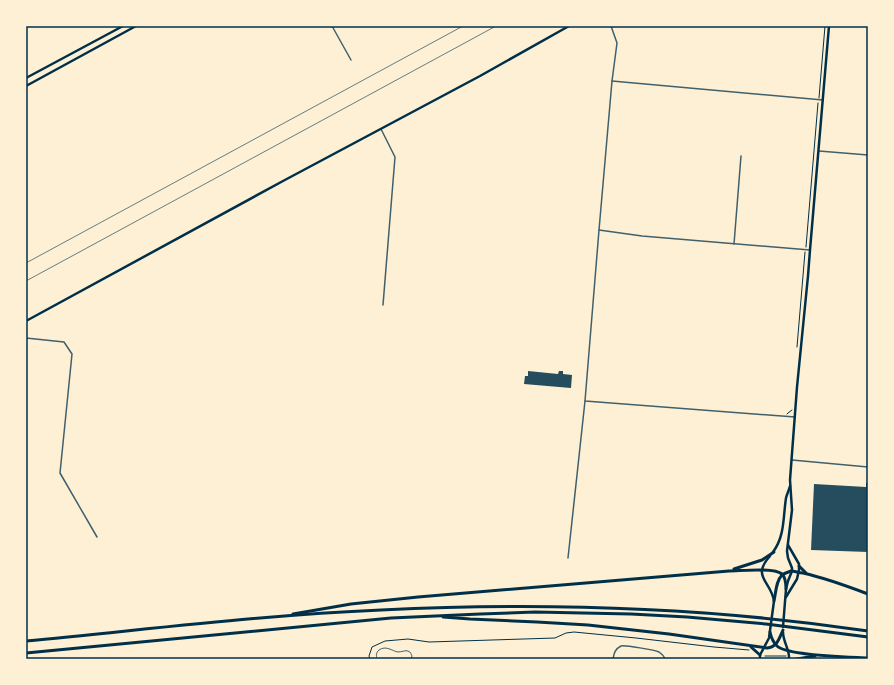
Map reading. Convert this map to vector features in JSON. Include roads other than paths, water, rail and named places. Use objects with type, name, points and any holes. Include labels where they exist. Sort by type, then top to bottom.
[{"type":"highway","points":[[729,571],[762,560],[774,552]]},
{"type":"highway","points":[[799,566],[803,571],[810,575]]},
{"type":"highway","points":[[278,616],[385,600],[729,571],[774,570],[783,575],[786,580],[786,589]]},
{"type":"highway","points":[[774,601],[778,582],[786,572],[792,571],[838,583],[868,594]]},
{"type":"highway","points":[[26,641],[278,616],[432,607],[534,606],[654,609],[766,618],[868,631]]},
{"type":"highway","points":[[26,653],[349,622],[432,616],[535,612],[687,617],[790,626],[868,637]]},
{"type":"highway","points":[[432,616],[588,625],[670,634],[764,648],[770,648],[776,644],[782,630]]},
{"type":"highway","points":[[770,632],[772,640],[781,648],[788,650],[819,656],[868,658]]},
{"type":"highway","points":[[748,645],[753,648],[760,657]]},
{"type":"highway","points":[[797,659],[819,656]]},
{"type":"main road","points":[[26,78],[123,26]]},
{"type":"main road","points":[[26,86],[136,26]]},
{"type":"main road","points":[[26,321],[486,73],[569,26]]},
{"type":"main road","points":[[789,659],[790,655],[782,630],[786,589],[792,571],[787,555],[792,510],[790,484],[797,387],[829,26]]},
{"type":"main road","points":[[760,657],[768,641],[774,601],[772,593],[763,577],[762,570],[766,560],[774,552],[778,545],[782,533],[786,499],[790,484]]},
{"type":"main road","points":[[785,600],[799,573],[799,566],[788,544]]},
{"type":"street","points":[[332,26],[351,60]]},
{"type":"street","points":[[568,558],[585,400],[612,81],[617,42],[611,26]]},
{"type":"street","points":[[612,81],[823,100]]},
{"type":"street","points":[[382,129],[395,157],[383,305]]},
{"type":"street","points":[[819,151],[868,155]]},
{"type":"street","points":[[734,244],[742,156]]},
{"type":"street","points":[[599,230],[642,236],[810,250]]},
{"type":"street","points":[[26,338],[64,342],[72,354],[60,473],[97,537]]},
{"type":"street","points":[[585,400],[795,417]]},
{"type":"street","points":[[792,460],[868,467]]},
{"type":"street","points":[[613,659],[614,652],[624,646],[660,652],[665,659]]},
{"type":"lane","points":[[377,659],[377,652],[383,648],[399,652],[408,651],[412,656],[411,659]]},
{"type":"railway","points":[[26,263],[463,26]]},
{"type":"railway","points":[[26,281],[496,26]]}]
